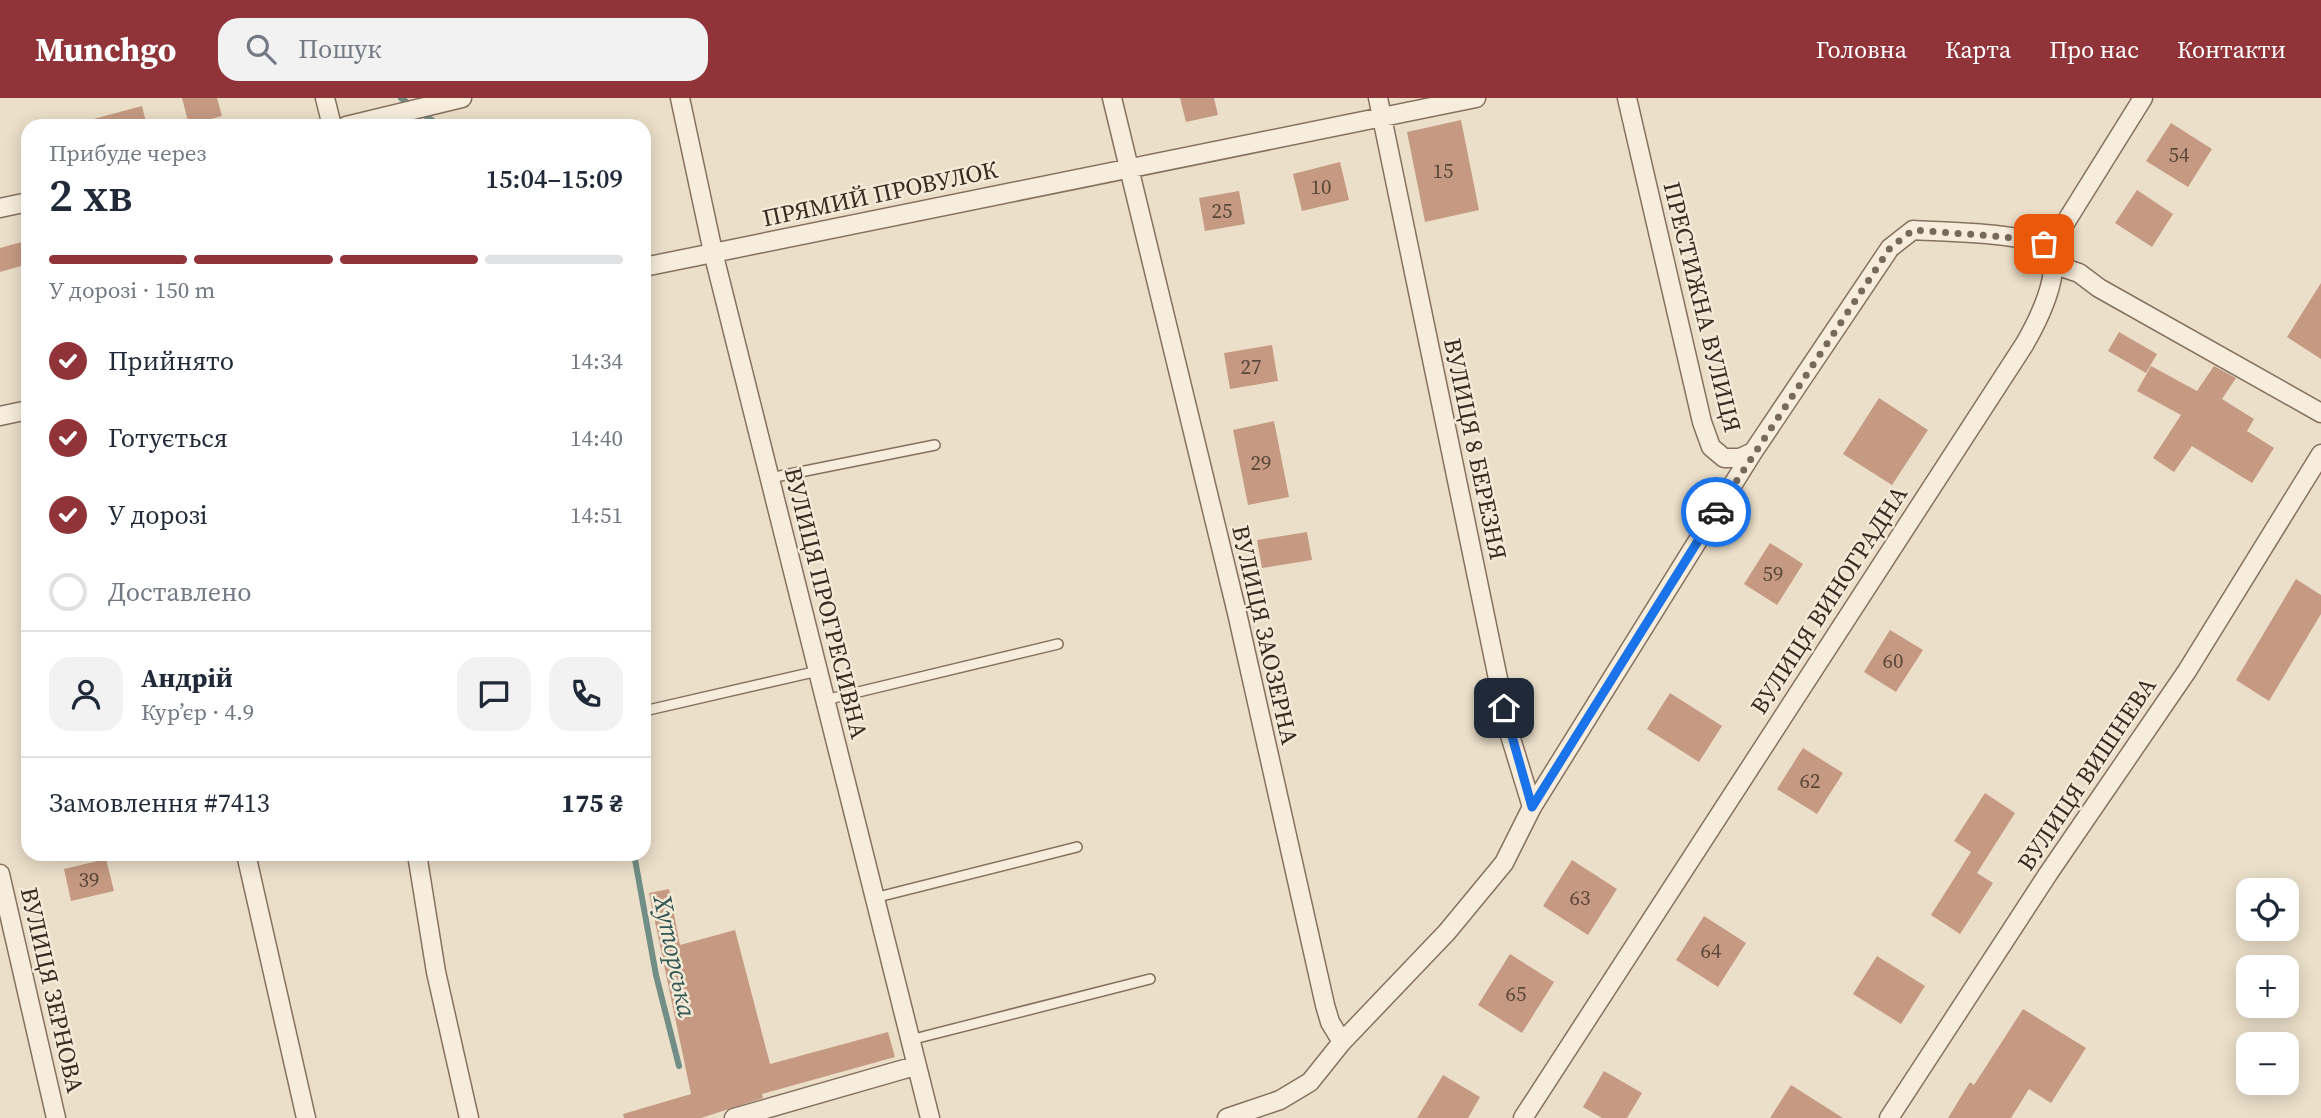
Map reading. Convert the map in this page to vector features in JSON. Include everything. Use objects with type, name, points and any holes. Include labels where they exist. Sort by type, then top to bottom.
[{"type":"street","points":[[325,98],[330,119]]},
{"type":"street","points":[[376,119],[462,98]]},
{"type":"street","name":"ВУЛИЦЯ ПРОГРЕСИВНА","points":[[680,98],[713,252],[930,1118]]},
{"type":"street","name":"ВУЛИЦЯ ЗАОЗЕРНА","points":[[1112,98],[1126,167],[1237,613],[1325,1005],[1330,1023],[1342,1042]]},
{"type":"street","name":"ВУЛИЦЯ 8 БЕРЕЗНЯ","points":[[1378,98],[1508,732],[1532,807]]},
{"type":"street","name":"ПРЯМИЙ ПРОВУЛОК","points":[[651,265],[1476,98]]},
{"type":"street","name":"ПРЕСТИЖНА ВУЛИЦЯ","points":[[1627,98],[1702,422],[1711,447],[1724,458],[1740,458],[1753,452],[1890,248],[1913,230],[2006,237],[2035,242],[2052,257],[2123,302],[2321,413]]},
{"type":"street","name":"ВУЛИЦЯ ВИНОГРАДНА","points":[[1523,1118],[2024,345],[2036,325],[2052,257],[2143,98]]},
{"type":"street","points":[[0,208],[21,204]]},
{"type":"street","points":[[0,416],[21,412]]},
{"type":"street","points":[[1227,1118],[1280,1100],[1310,1082],[1342,1042],[1447,932],[1504,863],[1532,807],[1753,452]]},
{"type":"street","name":"ВУЛИЦЯ ВИШНЕВА","points":[[1889,1118],[2048,874],[2187,671],[2321,454]]},
{"type":"street","points":[[248,861],[306,1118]]},
{"type":"street","points":[[418,861],[436,972],[469,1118]]},
{"type":"street","name":"ВУЛИЦЯ ЗЕРНОВА","points":[[0,874],[56,1118]]},
{"type":"street","points":[[734,1118],[915,1066]]},
{"type":"lane","points":[[770,478],[934,445]]},
{"type":"lane","points":[[825,700],[1058,644]]},
{"type":"lane","points":[[651,709],[818,671]]},
{"type":"lane","points":[[874,898],[1077,847]]},
{"type":"lane","points":[[910,1040],[1150,979]]},
{"type":"building","points":[[182,98],[217,98],[222,116],[187,119]]},
{"type":"building","points":[[1180,98],[1214,98],[1218,115],[1186,122]]},
{"type":"building","points":[[142,106],[145,119],[93,119]]},
{"type":"building","points":[[1461,120],[1479,210],[1425,222],[1407,132]]},
{"type":"building","points":[[2171,123],[2212,149],[2188,187],[2146,161]]},
{"type":"building","points":[[1340,162],[1349,200],[1302,211],[1293,174]]},
{"type":"building","points":[[2137,190],[2173,214],[2152,247],[2115,223]]},
{"type":"building","points":[[1239,191],[1245,224],[1205,231],[1199,198]]},
{"type":"building","points":[[21,242],[21,266],[0,272],[0,248]]},
{"type":"building","points":[[2321,283],[2321,359],[2287,337]]},
{"type":"building","points":[[2119,332],[2157,354],[2146,373],[2108,351]]},
{"type":"building","points":[[1272,345],[1278,381],[1230,389],[1224,353]]},
{"type":"building","points":[[2151,366],[2197,391],[2214,366],[2236,378],[2222,399],[2254,419],[2247,431],[2274,448],[2252,483],[2192,446],[2174,472],[2153,458],[2181,415],[2137,391]]},
{"type":"building","points":[[1879,398],[1928,430],[1892,485],[1843,454]]},
{"type":"building","points":[[1274,421],[1289,497],[1248,505],[1233,430]]},
{"type":"building","points":[[1307,532],[1312,560],[1262,568],[1257,540]]},
{"type":"building","points":[[1770,543],[1803,564],[1777,605],[1744,584]]},
{"type":"building","points":[[2296,579],[2321,595],[2321,614],[2269,701],[2236,680]]},
{"type":"building","points":[[1890,630],[1923,650],[1896,692],[1864,672]]},
{"type":"building","points":[[1670,693],[1722,726],[1699,762],[1647,729]]},
{"type":"building","points":[[1803,748],[1843,773],[1817,814],[1777,789]]},
{"type":"building","points":[[1985,793],[2015,813],[1977,873],[1993,883],[1960,934],[1931,915],[1971,852],[1954,841]]},
{"type":"building","points":[[1572,860],[1617,889],[1588,935],[1543,906]]},
{"type":"building","points":[[106,861],[114,891],[71,901],[64,869]]},
{"type":"building","points":[[669,889],[680,945],[735,930],[770,1064],[888,1032],[895,1057],[762,1094],[763,1098],[701,1118],[624,1118],[623,1114],[691,1094],[649,893]]},
{"type":"building","points":[[1704,916],[1746,943],[1718,987],[1676,960]]},
{"type":"building","points":[[1510,954],[1554,982],[1522,1033],[1478,1005]]},
{"type":"building","points":[[1877,956],[1925,986],[1901,1024],[1853,994]]},
{"type":"building","points":[[2023,1009],[2086,1048],[2051,1103],[2029,1089],[2011,1118],[1948,1118],[1970,1082],[1974,1085]]},
{"type":"building","points":[[1604,1071],[1642,1093],[1627,1118],[1602,1118],[1583,1107]]},
{"type":"building","points":[[1443,1075],[1480,1097],[1468,1118],[1417,1118]]},
{"type":"building","points":[[1791,1085],[1843,1118],[1770,1118]]},
{"type":"waterway","name":"Хуторська","points":[[401,98],[430,119]]},
{"type":"waterway","name":"Хуторська","points":[[635,861],[656,975],[679,1066]]},
{"type":"way so far","points":[[1716,512],[1753,452],[1890,248],[1903,236],[1913,230],[2006,237],[2044,244]]},
{"type":"route","points":[[1504,708],[1508,732],[1532,807],[1716,512]]}]
